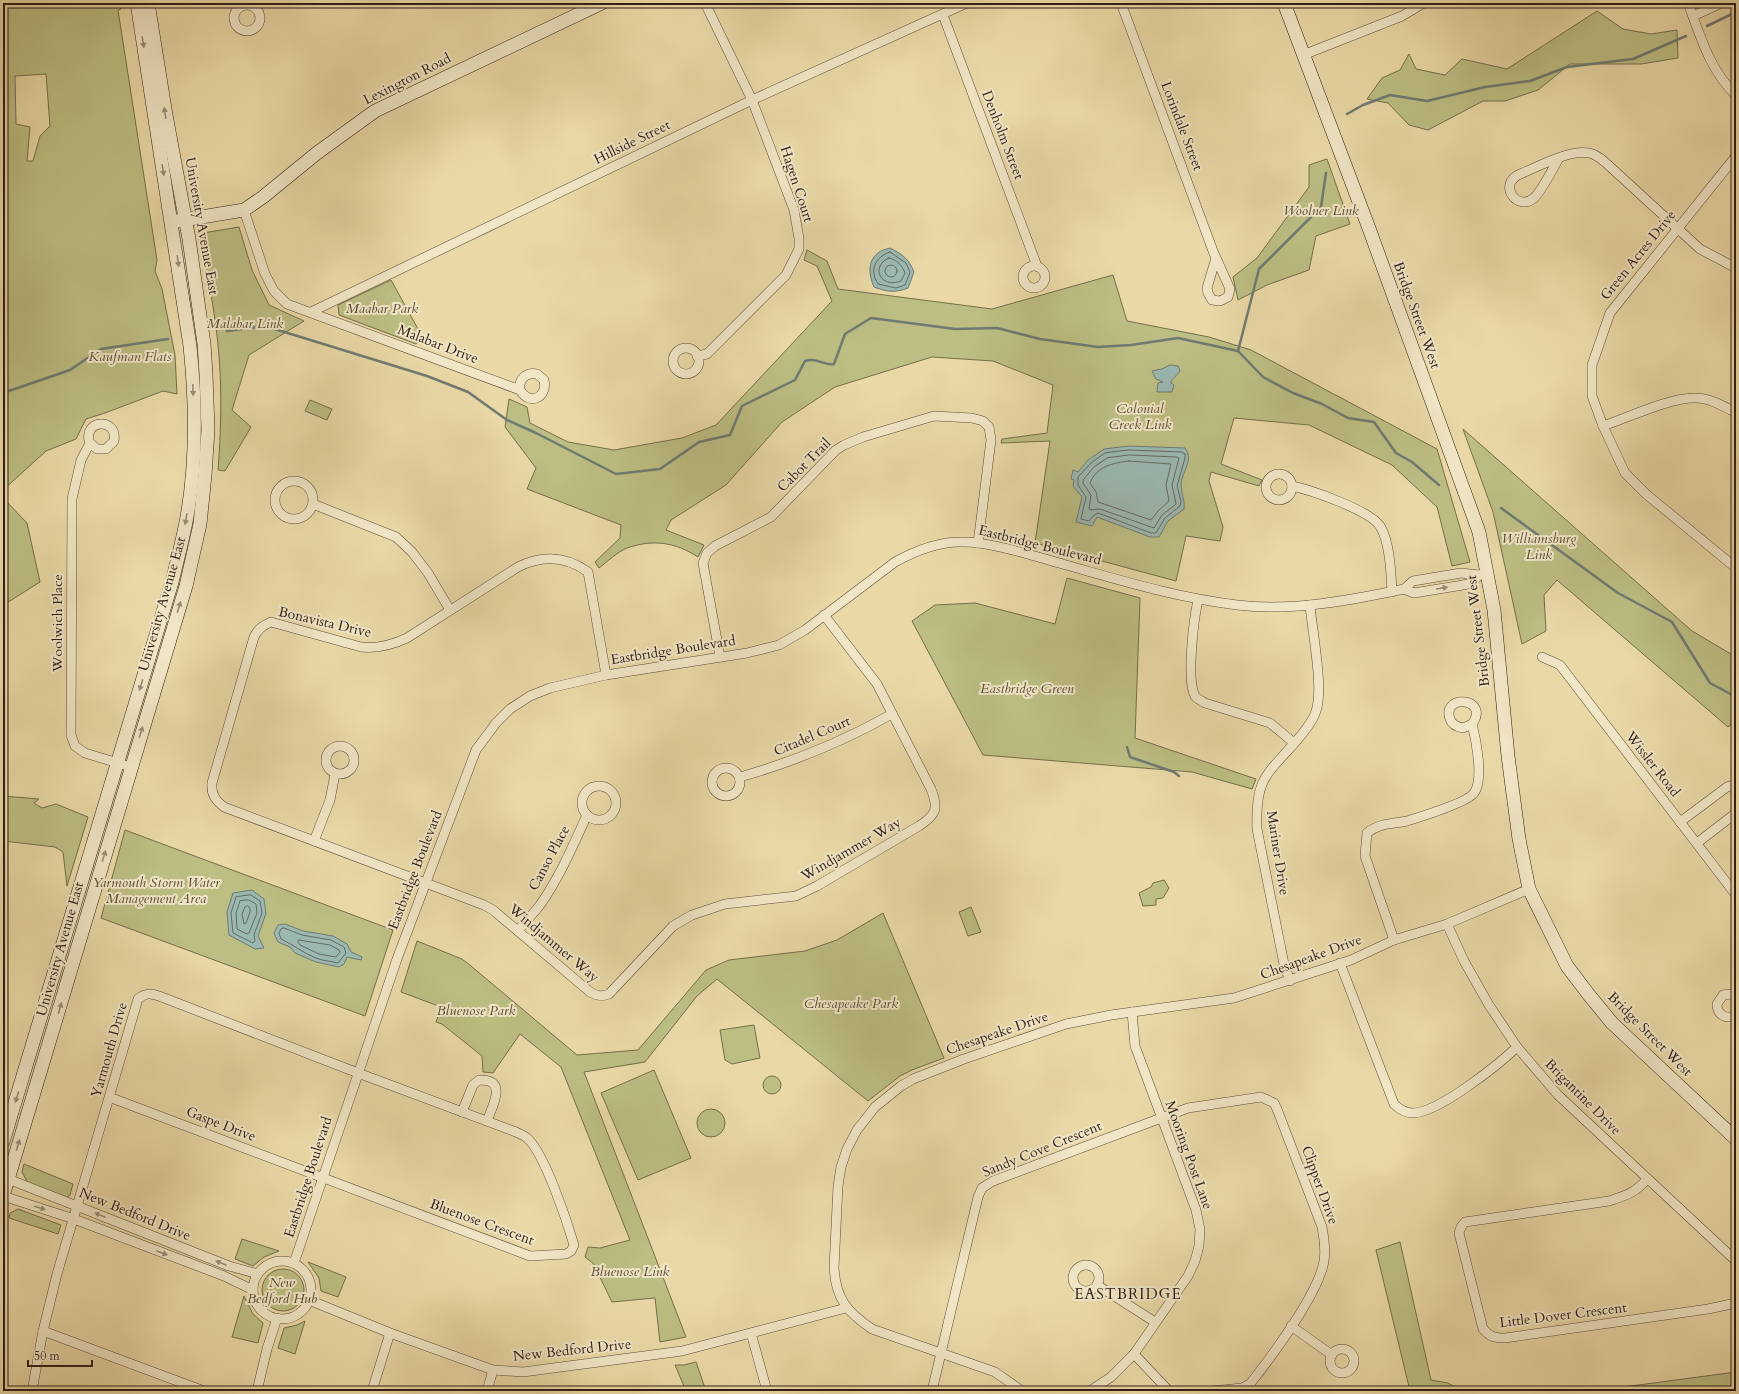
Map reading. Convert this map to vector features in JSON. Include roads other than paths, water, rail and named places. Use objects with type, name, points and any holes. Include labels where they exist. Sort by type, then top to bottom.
[{"type":"main road","name":"University Avenue East","points":[[3,1142],[172,582],[186,522],[192,474],[193,375],[190,346],[137,3]]},
{"type":"main road","name":"University Avenue East","points":[[3,1196],[6,1178],[186,586],[200,524],[208,430],[204,344],[186,220],[166,115],[148,3]]},
{"type":"main road","name":"Lexington Road","points":[[172,222],[244,210],[264,197],[317,153],[375,111],[602,3]]},
{"type":"main road","name":"Bridge Street West","points":[[1284,3],[1375,246],[1479,532],[1484,574],[1494,610],[1508,756],[1519,839],[1529,889],[1567,966],[1588,995],[1612,1023],[1736,1139]]},
{"type":"street","name":"Hagen Court","points":[[697,356],[707,354],[786,275],[799,249],[799,238],[794,210],[752,100],[705,3]]},
{"type":"street","name":"Hillside Street","points":[[311,312],[752,100],[967,3]]},
{"type":"street","name":"Lorindale Street","points":[[1121,3],[1216,258]]},
{"type":"street","points":[[1303,55],[1402,16],[1424,3]]},
{"type":"street","points":[[1688,3],[1709,57],[1726,85],[1736,95]]},
{"type":"street","points":[[1693,16],[1722,3]]},
{"type":"street","name":"Denholm Street","points":[[943,15],[1037,266]]},
{"type":"street","points":[[1558,158],[1534,198],[1526,202],[1518,201],[1514,198],[1510,188],[1514,178],[1558,158],[1579,153],[1593,154],[1676,230],[1700,249],[1736,268]]},
{"type":"street","name":"Green Acres Drive","points":[[1736,156],[1610,313],[1592,365],[1592,396],[1602,426],[1625,473],[1646,494],[1736,568]]},
{"type":"street","name":"Malabar Drive","points":[[244,210],[265,274],[274,291],[287,304],[520,390]]},
{"type":"street","points":[[1602,426],[1674,401],[1697,398],[1721,405],[1736,413]]},
{"type":"street","name":"Cabot Trail","points":[[720,657],[703,563],[707,553],[715,546],[771,516],[836,450],[844,445],[863,437],[934,416],[972,418],[983,421],[989,427],[991,440],[978,543]]},
{"type":"street","name":"Woolwich Place","points":[[90,443],[81,460],[72,498],[71,734],[75,746],[85,753],[131,767]]},
{"type":"street","points":[[294,481],[302,483],[308,487],[313,497],[313,504],[306,515],[300,518],[289,519],[279,513],[275,502],[275,495],[284,484],[294,481]]},
{"type":"street","points":[[1292,486],[1306,489],[1356,510],[1367,515],[1379,525],[1385,538],[1391,574],[1392,592]]},
{"type":"street","points":[[313,504],[396,537],[412,552],[428,573],[450,610]]},
{"type":"street","name":"Eastbridge Boulevard","points":[[294,1263],[396,959],[476,750],[496,723],[510,709],[530,696],[550,688],[606,674],[747,653],[779,645],[805,630],[895,562],[907,555],[941,544],[961,542],[978,543],[1035,556],[1140,586],[1198,600],[1246,606],[1310,605],[1392,592],[1404,589],[1413,582],[1427,579],[1461,573],[1484,574]]},
{"type":"street","name":"Bonavista Drive","points":[[425,882],[224,807],[216,801],[211,790],[212,782],[258,631],[263,625],[271,622],[349,644],[373,648],[396,643],[530,561],[543,558],[560,560],[581,567],[588,572],[591,581],[606,674]]},
{"type":"street","points":[[1198,600],[1193,620],[1192,688],[1196,697],[1205,703],[1270,723],[1294,743]]},
{"type":"street","name":"Mariner Drive","points":[[1290,981],[1284,964],[1257,829],[1256,807],[1262,781],[1270,768],[1294,743],[1312,720],[1316,710],[1319,692],[1310,605]]},
{"type":"street","name":"Windjammer Way","points":[[425,882],[493,910],[590,992],[596,996],[604,996],[609,994],[673,926],[692,915],[725,904],[796,896],[817,886],[919,826],[933,814],[936,807],[931,790],[876,684],[824,615]]},
{"type":"street","name":"Wissler Road","points":[[1542,657],[1560,665],[1736,896]]},
{"type":"street","name":"Citadel Court","points":[[740,777],[776,767],[817,751],[892,714]]},
{"type":"street","points":[[1394,940],[1365,856],[1367,833],[1375,826],[1407,821],[1464,801],[1475,792],[1479,778],[1476,740],[1472,724]]},
{"type":"street","points":[[314,841],[330,800],[335,774]]},
{"type":"street","points":[[1680,822],[1727,787],[1736,784]]},
{"type":"street","points":[[1697,843],[1736,813]]},
{"type":"street","name":"Canso Place","points":[[518,931],[540,904],[570,852],[587,815]]},
{"type":"street","name":"Chesapeake Drive","points":[[1022,1391],[995,1372],[872,1329],[846,1308],[835,1281],[834,1268],[838,1186],[841,1167],[847,1149],[857,1130],[875,1107],[913,1079],[964,1059],[1066,1024],[1132,1012],[1234,998],[1290,981],[1340,963],[1394,940],[1447,924],[1529,889]]},
{"type":"street","name":"Brigantine Drive","points":[[1447,924],[1464,961],[1482,993],[1517,1047],[1558,1095],[1736,1261]]},
{"type":"street","points":[[1340,963],[1394,1104],[1399,1109],[1413,1113],[1438,1106],[1500,1062],[1517,1047]]},
{"type":"street","name":"Yarmouth Drive","points":[[32,1391],[43,1331],[57,1274],[138,999],[144,994],[159,996],[358,1073]]},
{"type":"street","points":[[1735,995],[1723,995],[1718,1000],[1717,1008],[1724,1016],[1732,1017],[1736,1015]]},
{"type":"street","name":"Mooring Post Lane","points":[[1090,1391],[1111,1377],[1134,1354],[1188,1276],[1195,1261],[1199,1246],[1200,1229],[1196,1210],[1135,1046],[1132,1012]]},
{"type":"street","name":"Bluenose Crescent","points":[[322,1178],[530,1256],[566,1254],[571,1251],[574,1245],[548,1172],[534,1146],[527,1138],[487,1121],[358,1073]]},
{"type":"street","points":[[462,1112],[473,1085],[479,1080],[488,1079],[495,1085],[498,1093],[487,1121]]},
{"type":"street","name":"Gaspe Drive","points":[[109,1097],[322,1178]]},
{"type":"street","name":"Clipper Drive","points":[[1161,1118],[1188,1108],[1261,1097],[1274,1103],[1322,1227],[1324,1238],[1324,1260],[1318,1281],[1291,1326],[1250,1384],[1242,1388],[1212,1391]]},
{"type":"street","name":"Sandy Cove Crescent","points":[[941,1353],[978,1197],[982,1188],[992,1181],[1161,1118]]},
{"type":"street","name":"New Bedford Drive","points":[[6,1178],[229,1266],[258,1274]]},
{"type":"street","name":"Little Dover Crescent","points":[[1647,1179],[1638,1190],[1632,1194],[1609,1201],[1465,1222],[1458,1234],[1483,1330],[1489,1336],[1505,1338],[1708,1310],[1736,1303]]},
{"type":"street","name":"New Bedford Drive","points":[[3,1196],[74,1219],[224,1276],[253,1290]]},
{"type":"street","points":[[283,1261],[294,1263],[303,1270],[310,1280],[311,1293],[305,1308],[296,1315],[284,1318],[277,1318],[265,1313],[256,1302],[253,1290],[258,1274],[264,1267],[273,1262],[283,1261]]},
{"type":"street","points":[[1096,1285],[1155,1322]]},
{"type":"street","name":"New Bedford Drive","points":[[309,1300],[390,1333],[493,1370],[523,1372],[674,1352],[846,1308]]},
{"type":"street","points":[[257,1391],[267,1349],[277,1318]]},
{"type":"street","points":[[1291,1326],[1332,1355]]},
{"type":"street","points":[[43,1331],[204,1391]]},
{"type":"street","points":[[372,1391],[390,1333]]},
{"type":"street","points":[[751,1333],[767,1391]]},
{"type":"street","points":[[932,1391],[941,1353]]},
{"type":"street","points":[[1134,1354],[1169,1391]]},
{"type":"street","points":[[487,1391],[493,1370]]},
{"type":"water","points":[[890,248],[905,257],[914,272],[908,288],[899,291],[883,290],[874,287],[870,274],[874,256],[882,250]]},
{"type":"water","points":[[1170,365],[1178,366],[1180,371],[1173,378],[1171,383],[1174,385],[1172,392],[1157,392],[1158,383],[1163,382],[1156,379],[1152,371],[1162,369]]},
{"type":"water","points":[[1129,446],[1185,448],[1188,453],[1188,462],[1181,482],[1184,509],[1168,521],[1159,537],[1150,537],[1097,517],[1092,526],[1076,522],[1082,497],[1073,486],[1074,480],[1071,479],[1073,470],[1078,472],[1088,460],[1104,449]]},
{"type":"water","points":[[252,890],[264,899],[266,913],[258,936],[264,948],[255,949],[229,935],[227,912],[233,893]]},
{"type":"water","points":[[285,924],[303,931],[333,936],[347,944],[351,952],[362,957],[361,960],[347,957],[344,964],[339,967],[316,962],[295,953],[290,947],[278,942],[274,933],[278,925]]},
{"type":"waterway","points":[[1707,26],[1736,12]]},
{"type":"waterway","points":[[1347,114],[1363,105],[1390,95],[1427,101],[1485,87],[1530,81],[1567,67],[1633,59],[1686,36]]},
{"type":"waterway","points":[[1238,351],[1259,269],[1321,207],[1326,173]]},
{"type":"waterway","points":[[227,331],[265,326],[427,376],[468,392],[507,420],[536,433],[616,474],[660,469],[699,442],[730,435],[742,406],[795,380],[805,361],[814,360],[826,364],[834,364],[845,334],[871,318],[955,329],[997,328],[1040,339],[1098,347],[1131,345],[1178,338],[1238,351],[1263,377],[1293,393],[1322,404],[1348,418],[1374,422],[1396,453],[1412,462],[1439,485]]},
{"type":"waterway","points":[[3,393],[70,370],[101,349],[168,339]]},
{"type":"waterway","points":[[1501,508],[1618,593],[1672,622],[1710,683],[1736,697]]},
{"type":"waterway","points":[[1127,747],[1130,757],[1174,772],[1179,776]]},
{"type":"district","name":"EASTBRIDGE","points":[[1128,1294]]},
{"type":"park label","name":"Woolner Link","points":[[1321,210]]},
{"type":"park label","name":"Maabar Park","points":[[382,308]]},
{"type":"park label","name":"Malabar Link","points":[[245,323]]},
{"type":"park label","name":"Kaufman Flats","points":[[130,356]]},
{"type":"park label","name":"Colonial Creek Link","points":[[1140,416]]},
{"type":"park label","name":"Williamsburg Link","points":[[1539,546]]},
{"type":"park label","name":"Eastbridge Green","points":[[1027,688]]},
{"type":"park label","name":"Yarmouth Storm Water Management Area","points":[[156,890]]},
{"type":"park label","name":"Chesapeake Park","points":[[851,1003]]},
{"type":"park label","name":"Bluenose Park","points":[[476,1010]]},
{"type":"park label","name":"Bluenose Link","points":[[630,1271]]},
{"type":"park label","name":"New Bedford Hub","points":[[282,1290]]}]
